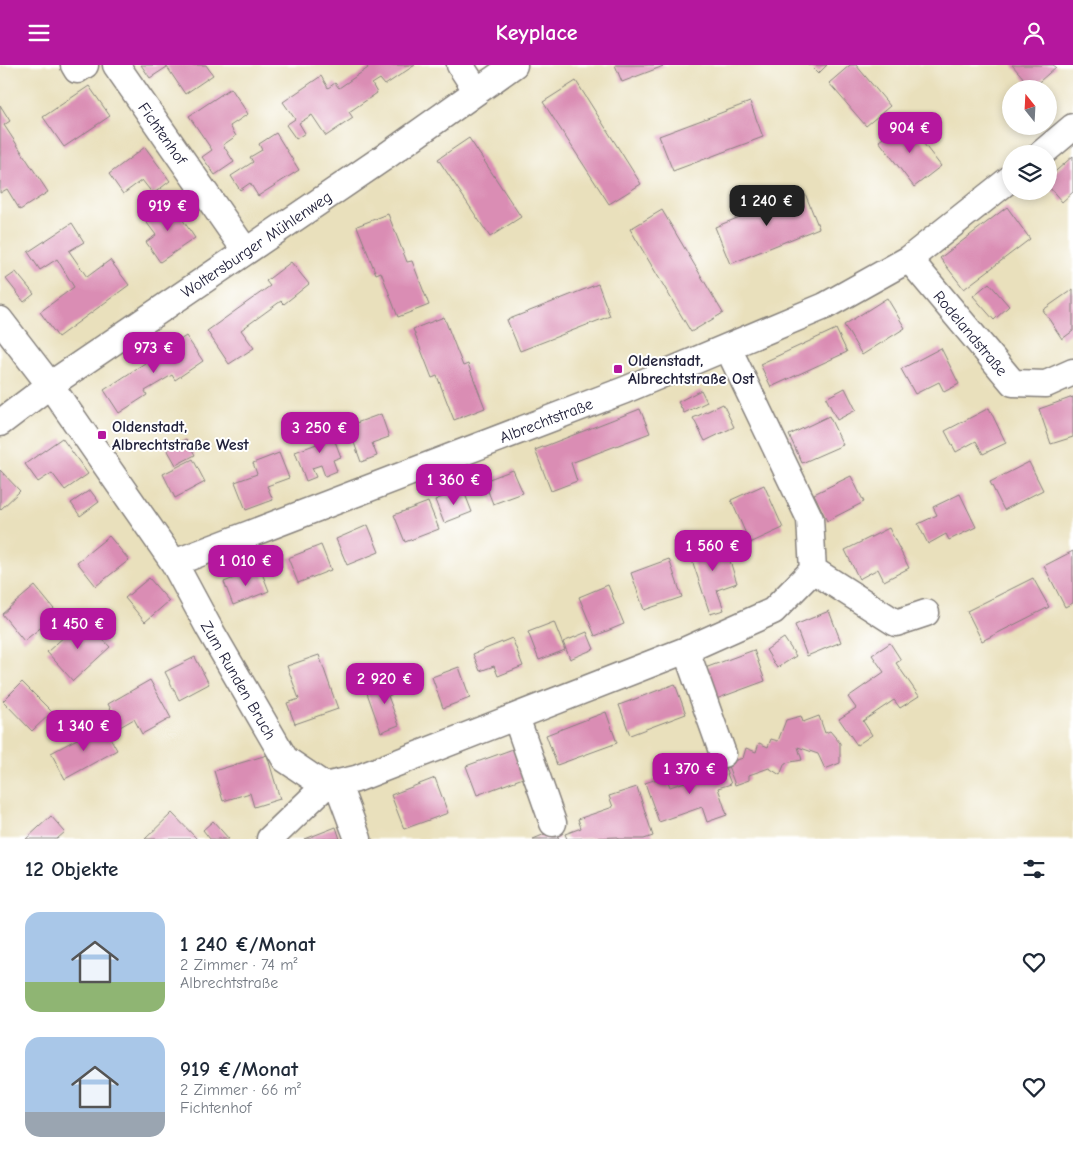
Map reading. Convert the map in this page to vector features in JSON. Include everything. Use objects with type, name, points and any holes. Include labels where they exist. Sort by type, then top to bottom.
[{"type":"street","points":[[74,65],[77,70],[85,65]]},
{"type":"street","name":"Fichtenhof","points":[[116,65],[245,250]]},
{"type":"street","points":[[460,65],[476,91]]},
{"type":"street","name":"Woltersburger Mühlenweg","points":[[0,423],[50,385],[245,250],[389,154],[514,65]]},
{"type":"street","points":[[1052,145],[1073,127]]},
{"type":"street","name":"Albrechtstraße","points":[[174,563],[615,393],[728,348],[825,305],[909,259],[1002,185]]},
{"type":"street","name":"Rodelandstraße","points":[[909,259],[1014,383],[1046,384],[1073,372]]},
{"type":"street","name":"Zum Runden Bruch","points":[[0,320],[50,385],[174,563],[285,759],[332,785]]},
{"type":"street","points":[[270,839],[332,785],[516,717],[686,650],[773,611],[813,570],[810,519],[728,348]]},
{"type":"street","points":[[813,570],[896,623],[926,613]]},
{"type":"street","points":[[686,650],[723,754]]},
{"type":"street","points":[[516,717],[553,823]]},
{"type":"street","points":[[332,785],[358,839]]},
{"type":"building","points":[[141,65],[206,65],[213,75],[185,94],[167,67],[150,78]]},
{"type":"building","points":[[366,65],[415,65],[385,85],[380,79],[372,84],[377,93],[349,112],[353,118],[326,136],[312,115],[299,123],[305,133],[296,139],[286,125],[295,119],[283,102],[321,76],[328,88],[335,83],[339,88],[368,68]]},
{"type":"building","points":[[615,65],[666,65],[622,82]]},
{"type":"building","points":[[809,65],[827,65],[818,74]]},
{"type":"building","points":[[850,65],[856,65],[890,106],[866,126],[829,83]]},
{"type":"building","points":[[1012,65],[1053,65],[1056,67],[1041,80],[1025,80]]},
{"type":"building","points":[[576,81],[641,184],[609,204],[543,102]]},
{"type":"building","points":[[89,86],[110,116],[64,147],[43,117]]},
{"type":"building","points":[[231,88],[248,114],[230,126],[236,136],[223,145],[234,162],[215,175],[202,157],[212,150],[189,116]]},
{"type":"building","points":[[750,102],[763,137],[673,171],[659,136]]},
{"type":"building","points":[[0,105],[10,121],[4,125],[48,192],[20,210],[7,189],[0,193]]},
{"type":"building","points":[[906,121],[941,166],[914,187],[879,141]]},
{"type":"building","points":[[276,133],[299,170],[258,196],[250,183],[240,190],[231,176],[253,162],[250,157],[262,150],[259,144]]},
{"type":"building","points":[[469,138],[521,217],[490,237],[438,159]]},
{"type":"building","points":[[145,147],[170,181],[153,194],[142,180],[123,194],[109,174]]},
{"type":"building","points":[[1073,156],[1073,192],[1062,202],[1057,196],[1057,170]]},
{"type":"building","points":[[804,191],[819,228],[730,264],[715,227]]},
{"type":"building","points":[[170,201],[195,238],[160,262],[146,242],[156,235],[144,219]]},
{"type":"building","points":[[1007,207],[1030,239],[964,289],[940,258]]},
{"type":"building","points":[[662,210],[723,313],[691,332],[630,229]]},
{"type":"building","points":[[388,214],[407,262],[412,261],[429,305],[398,317],[381,272],[376,274],[357,226]]},
{"type":"building","points":[[72,223],[84,242],[69,251],[87,277],[110,260],[129,285],[58,337],[40,312],[74,287],[57,259],[40,270],[28,252]]},
{"type":"building","points":[[291,262],[309,284],[284,304],[281,301],[241,330],[254,348],[229,364],[207,331],[270,286],[266,281]]},
{"type":"building","points":[[16,272],[34,294],[24,302],[6,279]]},
{"type":"building","points":[[989,283],[1009,306],[994,320],[973,296]]},
{"type":"building","points":[[598,284],[610,316],[520,351],[507,320]]},
{"type":"building","points":[[1073,289],[1073,331],[1062,339],[1043,310]]},
{"type":"building","points":[[887,298],[905,328],[862,355],[844,325]]},
{"type":"building","points":[[444,317],[463,366],[468,364],[485,408],[454,420],[437,376],[432,378],[413,329]]},
{"type":"building","points":[[836,329],[847,352],[771,387],[760,364]]},
{"type":"building","points":[[186,336],[203,361],[175,380],[172,375],[145,391],[147,395],[119,413],[104,390]]},
{"type":"building","points":[[941,348],[959,384],[944,392],[939,382],[915,394],[901,369]]},
{"type":"building","points":[[845,388],[856,410],[837,420],[826,398]]},
{"type":"building","points":[[701,390],[707,402],[684,413],[678,402]]},
{"type":"building","points":[[1073,397],[1073,437],[1051,444],[1039,409]]},
{"type":"building","points":[[723,404],[734,427],[705,441],[693,418]]},
{"type":"building","points":[[989,408],[1006,443],[983,454],[976,441],[956,452],[945,431]]},
{"type":"building","points":[[640,409],[650,433],[571,463],[577,481],[551,491],[535,450]]},
{"type":"building","points":[[381,414],[389,437],[372,443],[377,456],[361,462],[348,426]]},
{"type":"building","points":[[829,416],[843,445],[802,463],[789,435]]},
{"type":"building","points":[[328,423],[341,457],[333,460],[337,471],[325,476],[321,465],[312,468],[316,477],[306,481],[295,452],[322,442],[316,427]]},
{"type":"building","points":[[62,438],[88,474],[65,490],[52,473],[38,482],[25,464]]},
{"type":"building","points":[[186,439],[195,455],[176,465],[167,449]]},
{"type":"building","points":[[279,453],[289,478],[267,486],[273,500],[246,510],[235,482],[257,474],[253,463]]},
{"type":"building","points":[[193,459],[205,482],[175,498],[163,474]]},
{"type":"building","points":[[1029,462],[1043,490],[1004,510],[990,482]]},
{"type":"building","points":[[0,470],[20,491],[0,510]]},
{"type":"building","points":[[513,470],[523,493],[493,504],[484,481]]},
{"type":"building","points":[[851,476],[864,502],[827,521],[814,494]]},
{"type":"building","points":[[764,485],[783,528],[750,543],[731,500]]},
{"type":"building","points":[[463,489],[472,512],[444,523],[435,500]]},
{"type":"building","points":[[90,490],[99,502],[80,516],[71,503]]},
{"type":"building","points":[[960,494],[976,527],[949,540],[946,534],[928,544],[918,524],[937,515],[933,507]]},
{"type":"building","points":[[428,502],[439,529],[405,542],[394,515]]},
{"type":"building","points":[[368,525],[379,552],[347,565],[336,539]]},
{"type":"building","points":[[889,528],[909,568],[884,581],[878,569],[859,579],[845,550]]},
{"type":"building","points":[[109,536],[129,560],[96,586],[77,562]]},
{"type":"building","points":[[723,539],[737,583],[717,590],[724,610],[710,614],[689,551]]},
{"type":"building","points":[[321,545],[331,570],[298,583],[288,558]]},
{"type":"building","points":[[1073,551],[1073,603],[1065,607],[1044,566]]},
{"type":"building","points":[[669,559],[682,597],[644,610],[631,573]]},
{"type":"building","points":[[260,568],[269,591],[233,605],[224,582]]},
{"type":"building","points":[[149,578],[169,601],[145,622],[125,598]]},
{"type":"building","points":[[1033,578],[1049,607],[982,641],[967,611]]},
{"type":"building","points":[[608,585],[624,624],[595,636],[579,597]]},
{"type":"building","points":[[35,586],[58,614],[24,641],[2,614]]},
{"type":"building","points":[[829,611],[841,642],[807,656],[795,625]]},
{"type":"building","points":[[84,619],[110,647],[73,681],[47,652]]},
{"type":"building","points":[[554,622],[565,650],[539,660],[528,632]]},
{"type":"building","points":[[587,632],[594,649],[570,659],[563,642]]},
{"type":"building","points":[[512,638],[523,666],[498,676],[494,666],[480,671],[473,654]]},
{"type":"building","points":[[784,638],[796,656],[777,668],[766,650]]},
{"type":"building","points":[[890,643],[901,660],[896,663],[919,696],[900,708],[894,700],[863,721],[872,735],[857,745],[839,719],[856,708],[848,697],[884,672],[872,655]]},
{"type":"building","points":[[754,650],[765,681],[716,699],[705,668]]},
{"type":"building","points":[[319,655],[338,709],[295,724],[287,703],[299,699],[287,666]]},
{"type":"building","points":[[195,657],[209,684],[179,700],[165,672]]},
{"type":"building","points":[[459,667],[470,698],[443,708],[432,677]]},
{"type":"building","points":[[150,680],[171,718],[142,734],[134,719],[120,727],[108,704]]},
{"type":"building","points":[[402,680],[405,690],[388,696],[399,725],[381,732],[367,693]]},
{"type":"building","points":[[22,682],[52,712],[32,731],[3,701]]},
{"type":"building","points":[[675,684],[686,714],[630,735],[619,705]]},
{"type":"building","points":[[606,712],[617,743],[557,765],[546,735]]},
{"type":"building","points":[[801,716],[803,722],[819,716],[825,733],[830,731],[840,743],[840,763],[825,769],[818,754],[798,747],[802,760],[785,763],[780,775],[769,768],[749,775],[749,780],[735,785],[727,763],[743,758],[746,748],[756,752],[759,743],[768,747],[771,739],[778,741],[786,720]]},
{"type":"building","points":[[103,725],[117,750],[65,779],[51,753]]},
{"type":"building","points":[[513,749],[523,778],[477,795],[466,766]]},
{"type":"building","points":[[267,755],[280,799],[254,807],[250,793],[223,801],[214,771]]},
{"type":"building","points":[[723,763],[731,784],[718,788],[727,815],[707,822],[702,807],[659,822],[645,783],[666,776],[670,787],[691,780],[689,775]]},
{"type":"building","points":[[435,778],[448,813],[404,829],[391,795]]},
{"type":"building","points":[[637,787],[653,836],[644,839],[619,839],[618,837],[567,839],[565,834],[581,828],[578,819],[613,807],[609,796]]},
{"type":"building","points":[[172,813],[197,839],[145,839]]},
{"type":"building","points":[[51,816],[65,832],[57,839],[26,839]]},
{"type":"building","points":[[213,821],[229,839],[210,839],[203,830]]},
{"type":"building","points":[[336,827],[340,839],[305,839]]},
{"type":"building","points":[[555,830],[559,839],[533,839]]},
{"type":"place","name":"Oldenstadt, Albrechtstraße Ost","points":[[618,369]]},
{"type":"place","name":"Oldenstadt, Albrechtstraße West","points":[[102,435]]}]
